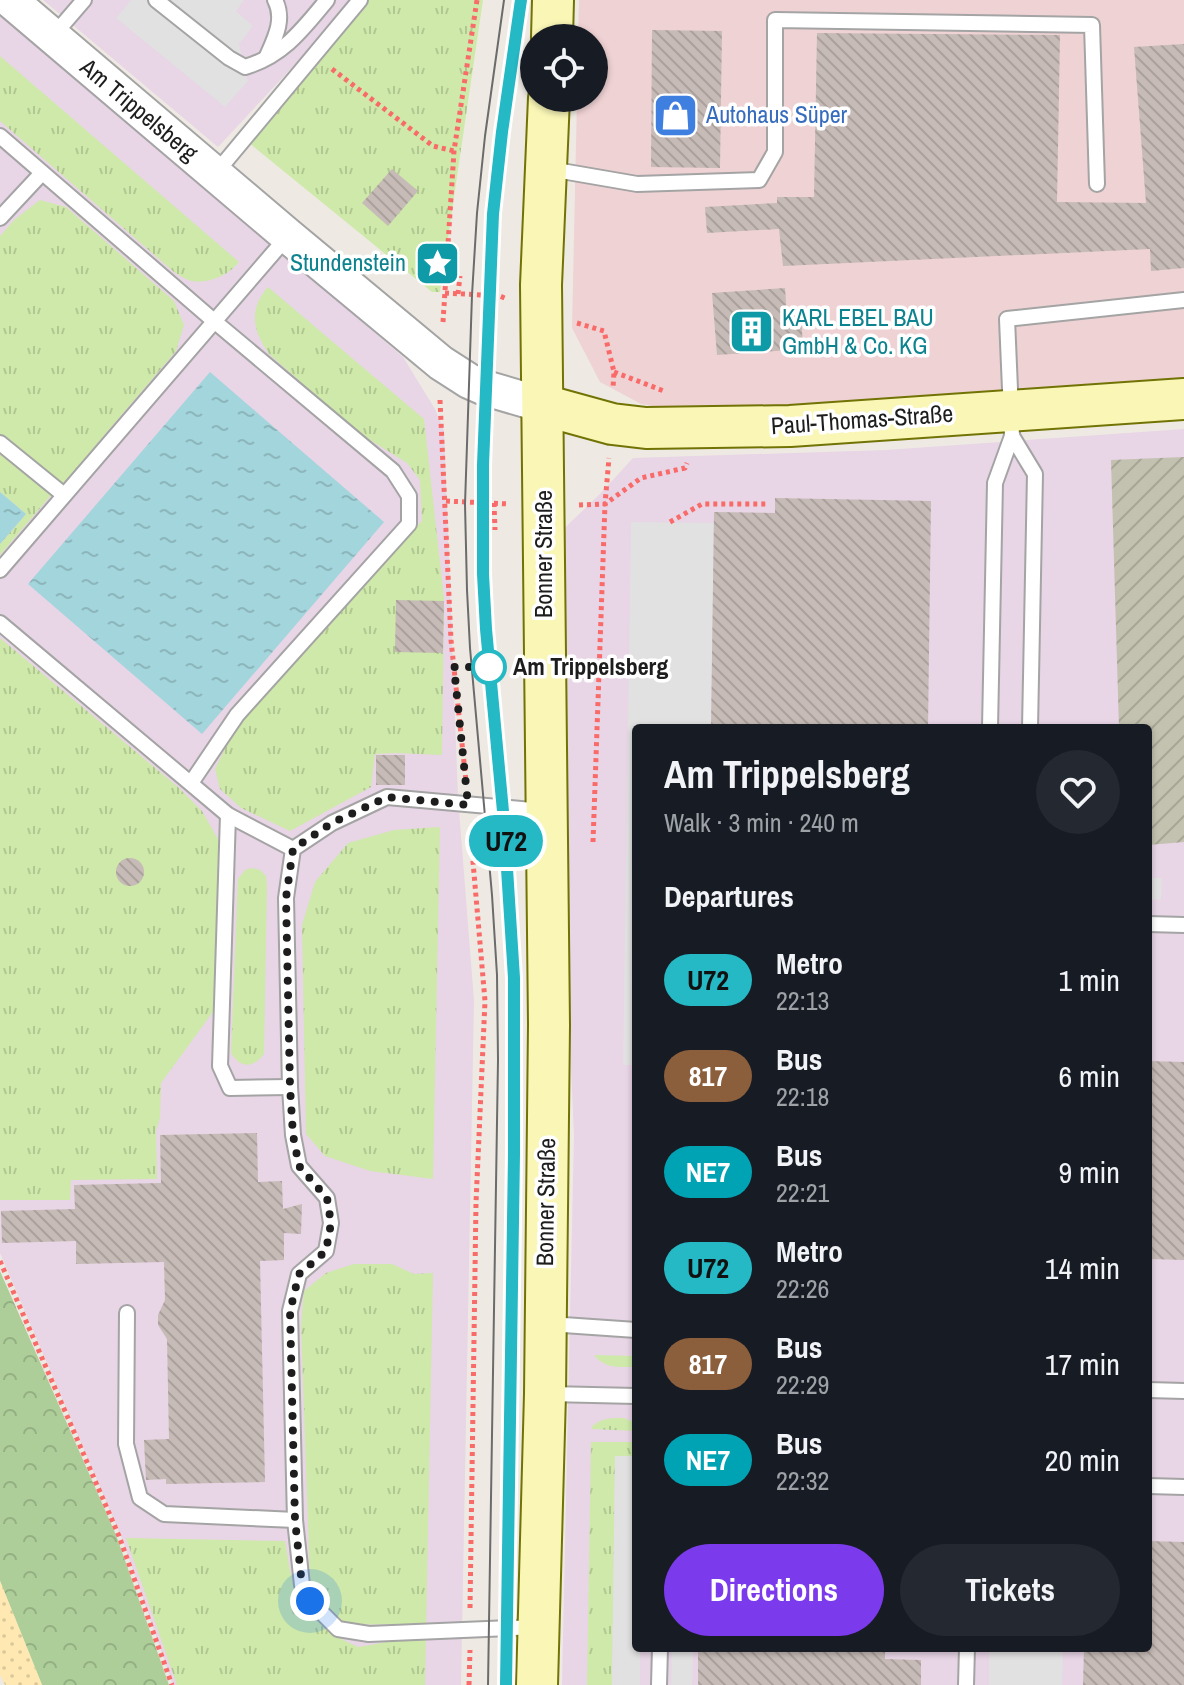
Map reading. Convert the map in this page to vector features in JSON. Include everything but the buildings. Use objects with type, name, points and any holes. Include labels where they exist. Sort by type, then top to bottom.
[{"type":"main road","points":[[552,24],[553,0]]},
{"type":"main road","name":"Bonner Straße","points":[[537,1685],[545,1394],[549,1025],[542,312],[548,112]]},
{"type":"main road","name":"Paul-Thomas-Straße","points":[[543,405],[612,424],[646,428],[1011,423],[1184,399]]},
{"type":"street","name":"Am Trippelsberg","points":[[10,0],[441,363],[485,388],[543,405]]},
{"type":"lane","points":[[53,37],[84,0]]},
{"type":"lane","points":[[156,0],[229,58],[245,67],[280,51],[327,0]]},
{"type":"lane","points":[[267,56],[277,34],[280,16],[275,0]]},
{"type":"lane","points":[[214,174],[360,0]]},
{"type":"lane","points":[[546,168],[637,184],[759,180],[775,152],[775,20],[1092,25],[1097,184]]},
{"type":"lane","points":[[0,136],[393,471],[409,496],[409,524],[237,715],[191,783]]},
{"type":"lane","points":[[0,218],[42,173]]},
{"type":"lane","points":[[0,570],[288,236]]},
{"type":"lane","points":[[990,724],[995,483],[1011,423],[1007,319],[1184,300]]},
{"type":"lane","points":[[1011,423],[1035,474],[1030,724]]},
{"type":"lane","points":[[0,443],[64,495]]},
{"type":"lane","points":[[0,623],[228,815],[293,849]]},
{"type":"lane","points":[[538,1627],[369,1634],[338,1629],[310,1601],[302,1585],[295,1520],[290,1311],[299,1274],[326,1251],[331,1223],[327,1198],[299,1166],[293,1135],[286,898],[293,849],[332,823],[387,797],[548,812]]},
{"type":"lane","points":[[228,815],[220,1066],[230,1088],[290,1087]]},
{"type":"lane","points":[[1152,924],[1184,925]]},
{"type":"lane","points":[[127,1313],[126,1444],[140,1498],[164,1514],[295,1520]]},
{"type":"lane","points":[[544,1324],[632,1330]]},
{"type":"lane","points":[[1152,1390],[1184,1391]]},
{"type":"lane","points":[[545,1394],[632,1396]]},
{"type":"lane","points":[[1152,1486],[1184,1487]]},
{"type":"lane","points":[[659,1685],[660,1652]]},
{"type":"lane","points":[[966,1685],[967,1652]]},
{"type":"path","points":[[469,1685],[476,1203],[485,1001],[451,640],[440,407],[454,151],[477,0]]},
{"type":"path","points":[[313,54],[433,146],[454,151]]},
{"type":"path","points":[[458,294],[460,276]]},
{"type":"path","points":[[445,293],[500,296],[542,312]]},
{"type":"path","points":[[494,503],[495,530]]},
{"type":"path","points":[[593,842],[605,504]]},
{"type":"path","points":[[670,522],[702,504],[766,504]]},
{"type":"path","points":[[0,1261],[119,1536],[172,1685]]},
{"type":"shaded area","points":[[43,0],[355,0],[218,147]]},
{"type":"shaded area","points":[[131,0],[244,0],[236,11],[253,26],[239,44],[248,81],[225,107],[116,18]]},
{"type":"shaded area","points":[[579,0],[1184,0],[1184,380],[691,413],[641,404],[600,382],[572,328],[577,112],[608,112],[608,24],[578,24]]},
{"type":"shaded area","points":[[0,10],[403,357],[435,409],[444,431],[458,797],[474,1001],[461,1685],[173,1685],[123,1541],[0,1253]]},
{"type":"shaded area","points":[[1184,429],[1184,1685],[562,1685],[574,1135],[548,544],[633,458],[886,450]]},
{"type":"shaded area","points":[[1184,457],[1184,842],[1152,845],[1152,724],[1119,724],[1111,460]]},
{"type":"shaded area","points":[[631,522],[714,523],[711,724],[632,724],[632,1065],[623,1065]]},
{"type":"shaded area","points":[[1152,878],[1162,878],[1161,900],[1152,899]]},
{"type":"shaded area","points":[[615,1456],[632,1456],[632,1652],[640,1652],[640,1685],[612,1685]]},
{"type":"shaded area","points":[[672,1652],[693,1652],[692,1685],[671,1685]]},
{"type":"shaded area","points":[[989,1652],[1063,1652],[1062,1685],[989,1685]]},
{"type":"green space","points":[[367,0],[483,0],[440,292],[432,292],[248,142]]},
{"type":"green space","points":[[0,56],[239,262],[235,267],[212,280],[198,282],[174,272],[0,121]]},
{"type":"green space","points":[[40,200],[66,207],[174,301],[184,325],[176,351],[61,486],[0,435],[0,236],[14,220]]},
{"type":"green space","points":[[268,287],[424,419],[444,599],[442,755],[375,754],[371,787],[290,831],[241,808],[220,789],[215,769],[241,717],[422,521],[420,480],[407,463],[359,433],[269,354],[259,337],[255,320],[257,304]]},
{"type":"green space","points":[[0,447],[53,493],[0,555],[0,544],[26,514],[0,492]]},
{"type":"green space","points":[[0,638],[179,788],[202,811],[219,841],[225,880],[218,1005],[161,1083],[160,1118],[156,1131],[157,1179],[71,1180],[70,1200],[0,1200]]},
{"type":"green space","points":[[440,827],[433,1179],[370,1171],[325,1156],[306,1134],[302,925],[315,882],[348,843],[394,830]]},
{"type":"green space","points":[[252,868],[266,876],[267,885],[264,1054],[247,1065],[231,1053],[238,879],[245,870]]},
{"type":"green space","points":[[354,1264],[392,1264],[414,1274],[433,1273],[425,1685],[177,1685],[126,1538],[285,1541],[290,1571],[301,1601],[333,1635],[358,1647],[399,1640],[399,1624],[346,1625],[323,1606],[310,1580],[301,1325],[304,1291],[326,1273]]},
{"type":"green space","points":[[0,1271],[116,1535],[169,1685],[42,1685],[0,1581]]},
{"type":"green space","points":[[594,1355],[632,1356],[632,1367],[608,1365]]},
{"type":"green space","points":[[624,1418],[632,1421],[632,1431],[592,1429],[602,1420]]},
{"type":"green space","points":[[591,1442],[632,1442],[632,1456],[615,1457],[612,1685],[587,1685]]},
{"type":"sand","points":[[0,1581],[42,1685],[5,1685],[0,1675]]},
{"type":"water","points":[[210,372],[384,522],[202,734],[28,584]]},
{"type":"water","points":[[0,492],[26,514],[0,544]]},
{"type":"tram line","points":[[488,1685],[497,975],[470,648],[465,504],[477,213],[504,0]]},
{"type":"tram line","points":[[506,1685],[514,978],[504,822],[486,629],[483,465],[493,214],[521,0]]},
{"type":"metro line","name":"U72","points":[[506,1685],[514,978],[510,894],[486,629],[483,465],[493,214],[521,0]]},
{"type":"place","name":"Autohaus Süper","points":[[675,115]]},
{"type":"place","name":"Stundenstein","points":[[437,263]]},
{"type":"place","name":"KARL EBEL BAU GmbH & Co. KG","points":[[751,332]]},
{"type":"place","name":"Am Trippelsberg","points":[[489,667]]},
{"type":"route","points":[[310,1601],[302,1585],[295,1520],[290,1311],[299,1274],[326,1251],[331,1223],[327,1198],[299,1166],[293,1135],[286,898],[293,849],[332,823],[387,797],[468,805],[454,667],[489,667]]}]
